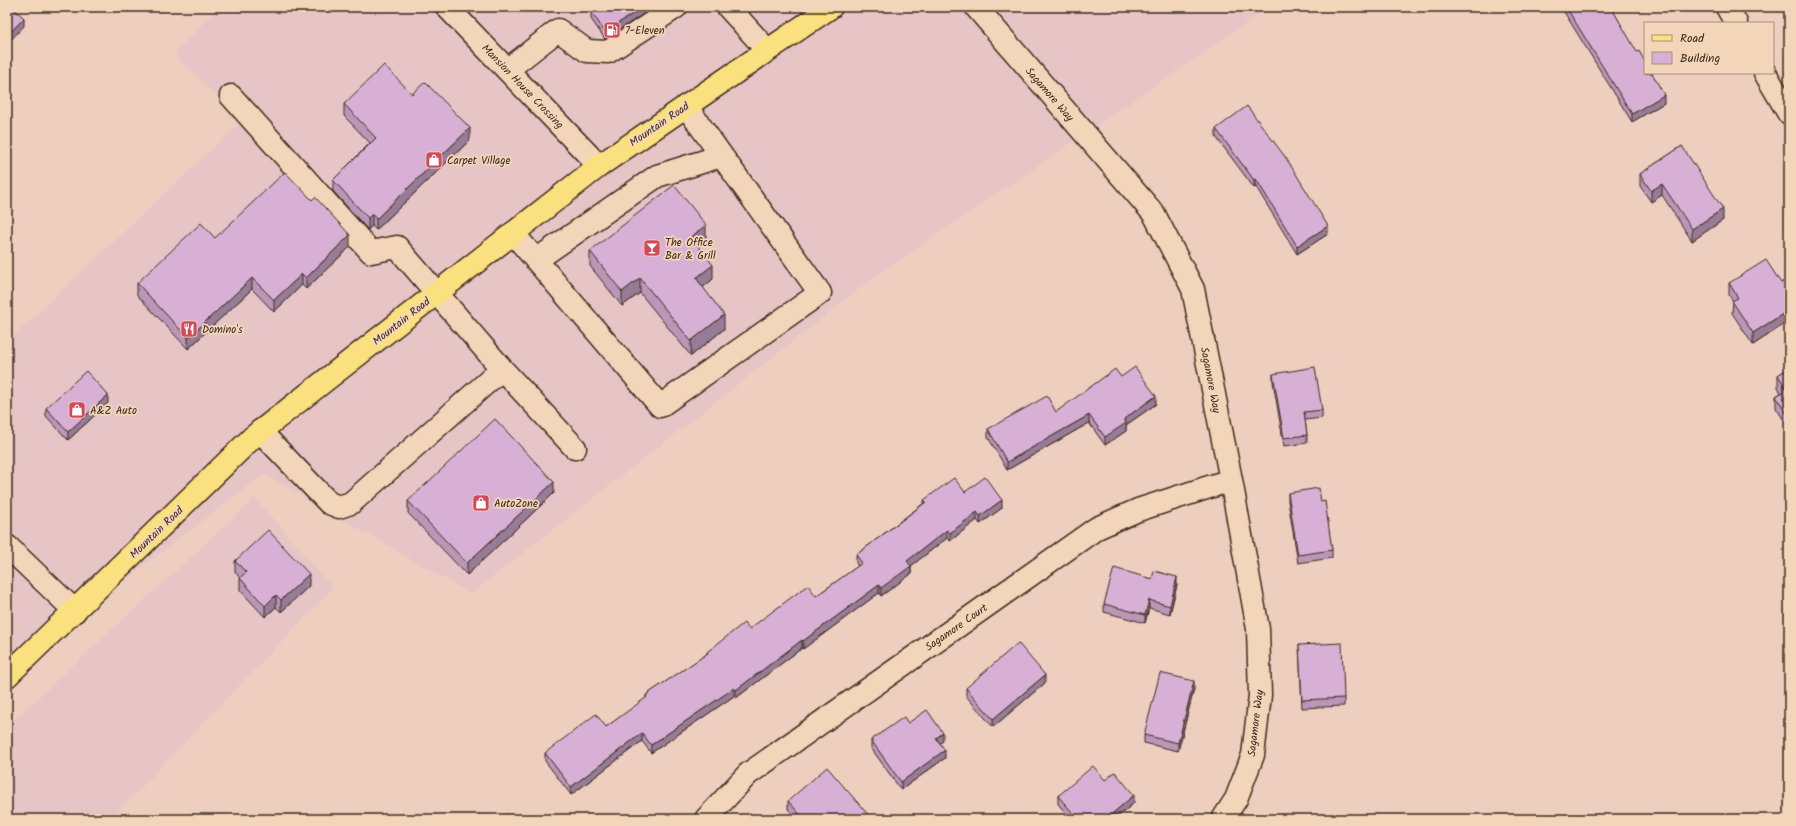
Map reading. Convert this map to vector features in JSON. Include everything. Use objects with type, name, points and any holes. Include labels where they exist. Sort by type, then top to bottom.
[{"type":"main road","name":"Mountain Road","points":[[7,676],[260,431],[599,166],[830,7]]},
{"type":"street","name":"Mansion House Crossing","points":[[447,7],[599,166]]},
{"type":"street","points":[[507,70],[558,30],[587,51],[608,52],[676,7]]},
{"type":"street","points":[[728,7],[767,50]]},
{"type":"street","name":"Sagamore Way","points":[[976,7],[1154,214],[1193,289],[1231,480],[1258,630],[1260,695],[1253,755],[1236,799],[1223,819]]},
{"type":"street","points":[[1727,7],[1735,22]]},
{"type":"street","points":[[1766,74],[1789,114]]},
{"type":"street","points":[[231,96],[371,252],[397,247],[502,369],[575,448]]},
{"type":"street","points":[[513,233],[660,406],[820,293],[686,106]]},
{"type":"street","points":[[536,260],[657,176],[721,156]]},
{"type":"street","points":[[260,431],[329,503],[339,507],[351,503],[502,369]]},
{"type":"street","name":"Sagamore Court","points":[[706,819],[748,774],[1097,528],[1138,510],[1231,480]]},
{"type":"street","points":[[7,546],[75,611]]},
{"type":"shaded area","points":[[218,7],[1270,7],[872,279],[471,594],[264,474],[7,669],[7,342],[242,121],[174,54]]},
{"type":"shaded area","points":[[255,498],[333,588],[111,819],[7,819],[7,726]]},
{"type":"building","points":[[7,7],[12,7],[24,18],[7,36]]},
{"type":"building","points":[[597,7],[643,7],[605,32],[591,11]]},
{"type":"building","points":[[1566,7],[1611,7],[1637,52],[1639,51],[1644,60],[1644,74],[1653,74],[1664,95],[1632,114]]},
{"type":"building","points":[[384,65],[412,94],[425,82],[470,128],[376,219],[372,214],[368,218],[333,180],[376,138],[344,104]]},
{"type":"building","points":[[1247,106],[1286,158],[1328,226],[1297,246],[1256,179],[1254,180],[1216,129]]},
{"type":"building","points":[[1682,146],[1723,209],[1692,229],[1662,184],[1651,191],[1640,174]]},
{"type":"building","points":[[285,172],[312,200],[315,197],[350,235],[306,278],[302,274],[274,300],[252,278],[188,338],[137,283],[201,223],[215,238]]},
{"type":"building","points":[[674,185],[706,225],[691,237],[713,265],[696,278],[724,315],[691,341],[640,278],[622,292],[590,251]]},
{"type":"building","points":[[1766,260],[1781,283],[1789,278],[1789,310],[1753,333],[1732,301],[1738,298],[1729,283]]},
{"type":"building","points":[[1135,367],[1156,396],[1124,419],[1126,423],[1105,437],[1089,415],[1007,462],[988,429],[1047,396],[1056,412],[1115,369],[1121,377]]},
{"type":"building","points":[[1315,367],[1322,410],[1304,412],[1307,435],[1284,438],[1273,374]]},
{"type":"building","points":[[1789,368],[1789,417],[1776,396],[1787,390],[1778,375]]},
{"type":"building","name":"A&Z Auto","points":[[86,371],[108,395],[68,432],[46,408]]},
{"type":"building","name":"AutoZone","points":[[495,419],[554,482],[467,563],[408,501]]},
{"type":"building","points":[[985,477],[1002,500],[980,516],[977,512],[950,533],[947,530],[907,561],[911,566],[881,588],[879,585],[803,641],[802,640],[736,690],[734,688],[651,745],[642,733],[571,787],[545,753],[596,714],[606,727],[647,697],[646,695],[708,653],[707,652],[744,623],[749,629],[808,585],[816,596],[862,563],[856,555],[926,502],[924,500],[954,478],[965,492]]},
{"type":"building","points":[[1319,488],[1321,502],[1325,501],[1332,550],[1298,555],[1288,493]]},
{"type":"building","points":[[268,530],[309,574],[281,600],[276,595],[265,606],[240,578],[246,572],[235,561]]},
{"type":"building","points":[[1114,568],[1152,579],[1154,571],[1177,577],[1170,606],[1149,600],[1145,615],[1104,604]]},
{"type":"building","points":[[1018,643],[1045,675],[993,719],[966,688]]},
{"type":"building","points":[[1342,643],[1344,698],[1302,700],[1299,645]]},
{"type":"building","points":[[1160,673],[1194,681],[1178,743],[1144,735]]},
{"type":"building","points":[[927,710],[943,733],[936,738],[945,750],[901,782],[871,740],[904,717],[908,723]]},
{"type":"building","points":[[1093,766],[1105,780],[1115,772],[1134,795],[1106,819],[1078,819],[1058,796]]},
{"type":"building","points":[[827,767],[870,817],[867,819],[804,819],[788,801]]},
{"type":"building","points":[[506,814],[531,819],[505,819]]},
{"type":"place","name":"7-Eleven","points":[[612,30]]},
{"type":"place","name":"Carpet Village","points":[[434,160]]},
{"type":"place","name":"The Office Bar & Grill","points":[[652,248]]},
{"type":"place","name":"Domino's","points":[[189,329]]},
{"type":"place","name":"A&Z Auto","points":[[77,410]]},
{"type":"place","name":"AutoZone","points":[[481,503]]}]
